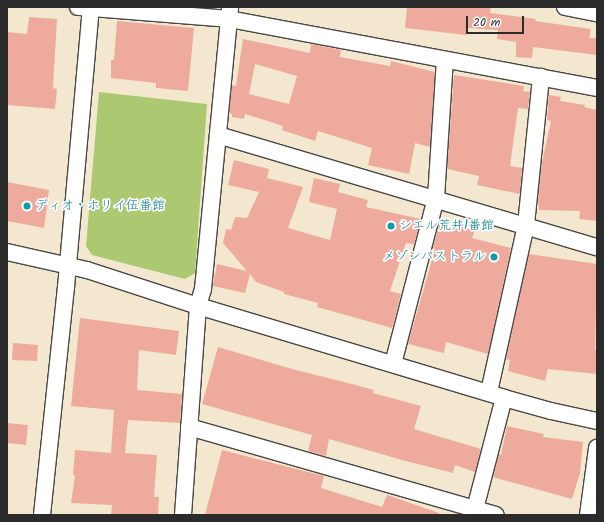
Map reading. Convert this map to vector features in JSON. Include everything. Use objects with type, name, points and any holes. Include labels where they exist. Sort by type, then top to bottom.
[{"type":"street","points":[[42,515],[68,265],[87,7],[229,13],[445,60],[597,88]]},
{"type":"street","points":[[565,7],[597,12]]},
{"type":"street","points":[[183,515],[198,306],[203,289],[229,13]]},
{"type":"street","points":[[393,364],[436,198],[445,60]]},
{"type":"street","points":[[489,392],[526,225],[541,77]]},
{"type":"street","points":[[218,135],[436,198],[597,247]]},
{"type":"street","points":[[7,252],[68,265],[198,306],[489,392],[504,398],[550,411],[597,421]]},
{"type":"street","points":[[474,509],[504,398]]},
{"type":"street","points":[[189,427],[496,515]]},
{"type":"street","points":[[588,515],[597,448]]},
{"type":"green space","points":[[99,92],[207,104],[195,273],[185,279],[92,255],[86,246]]},
{"type":"building","points":[[407,7],[491,7],[490,13],[536,19],[535,21],[591,29],[589,38],[597,38],[597,55],[533,47],[532,58],[516,57],[516,42],[497,39],[498,30],[467,28],[466,35],[405,28]]},
{"type":"building","points":[[29,17],[57,19],[53,88],[57,89],[55,109],[7,105],[7,32],[27,34]]},
{"type":"building","points":[[117,21],[194,28],[188,91],[156,88],[156,83],[111,78],[111,60],[114,60]]},
{"type":"building","points":[[243,39],[310,53],[311,44],[341,50],[340,57],[390,66],[391,61],[435,72],[430,147],[415,143],[409,174],[368,165],[372,148],[318,131],[315,141],[282,130],[283,126],[245,114],[244,119],[232,117],[232,114],[229,113],[232,85],[236,86]],"holes":[[[255,64],[297,76],[289,104],[249,94]]]},
{"type":"building","points":[[454,75],[524,86],[523,91],[530,92],[528,109],[518,108],[510,166],[522,168],[520,194],[477,185],[479,176],[447,169]]},
{"type":"building","points":[[549,95],[561,97],[560,101],[585,105],[584,107],[597,110],[597,221],[579,219],[580,211],[539,210],[538,199],[541,167],[551,121],[547,120]]},
{"type":"building","points":[[234,160],[269,169],[267,178],[303,187],[288,228],[330,240],[337,209],[309,202],[314,178],[340,184],[338,192],[368,200],[366,207],[421,219],[414,244],[406,243],[390,291],[401,294],[392,328],[317,307],[318,303],[284,294],[284,292],[256,282],[250,274],[245,293],[213,286],[217,264],[247,271],[223,243],[226,229],[231,230],[235,217],[247,218],[259,192],[228,185]]},
{"type":"building","name":"ディオ・ホリイ伍番館","points":[[7,182],[49,190],[44,228],[7,221]]},
{"type":"building","points":[[440,222],[475,230],[472,238],[511,248],[488,354],[446,342],[444,353],[408,344],[435,249],[433,248]]},
{"type":"building","points":[[529,254],[597,264],[595,350],[597,351],[597,374],[548,369],[545,381],[508,371],[510,360],[506,359]]},
{"type":"building","points":[[80,318],[179,331],[176,355],[139,350],[137,390],[182,394],[180,423],[128,420],[125,453],[157,455],[154,497],[159,497],[158,515],[111,515],[112,505],[71,503],[75,476],[73,475],[75,450],[111,453],[114,410],[71,406]]},
{"type":"building","points":[[13,343],[38,345],[37,361],[12,360]]},
{"type":"building","points":[[218,347],[292,369],[374,390],[373,393],[421,406],[414,429],[481,449],[475,472],[455,465],[453,473],[329,439],[326,456],[308,451],[312,435],[202,404]]},
{"type":"building","points":[[7,423],[28,425],[26,445],[7,443]]},
{"type":"building","points":[[507,426],[544,434],[543,437],[583,442],[580,473],[572,499],[493,477],[499,454],[501,455]]},
{"type":"building","points":[[222,450],[324,476],[321,488],[382,507],[387,495],[439,513],[438,515],[205,515]]},
{"type":"place","name":"ディオ・ホリイ伍番館","points":[[27,206]]},
{"type":"place","name":"シエル荒井1番館","points":[[391,226]]},
{"type":"place","name":"メゾンパストラル","points":[[494,257]]}]
